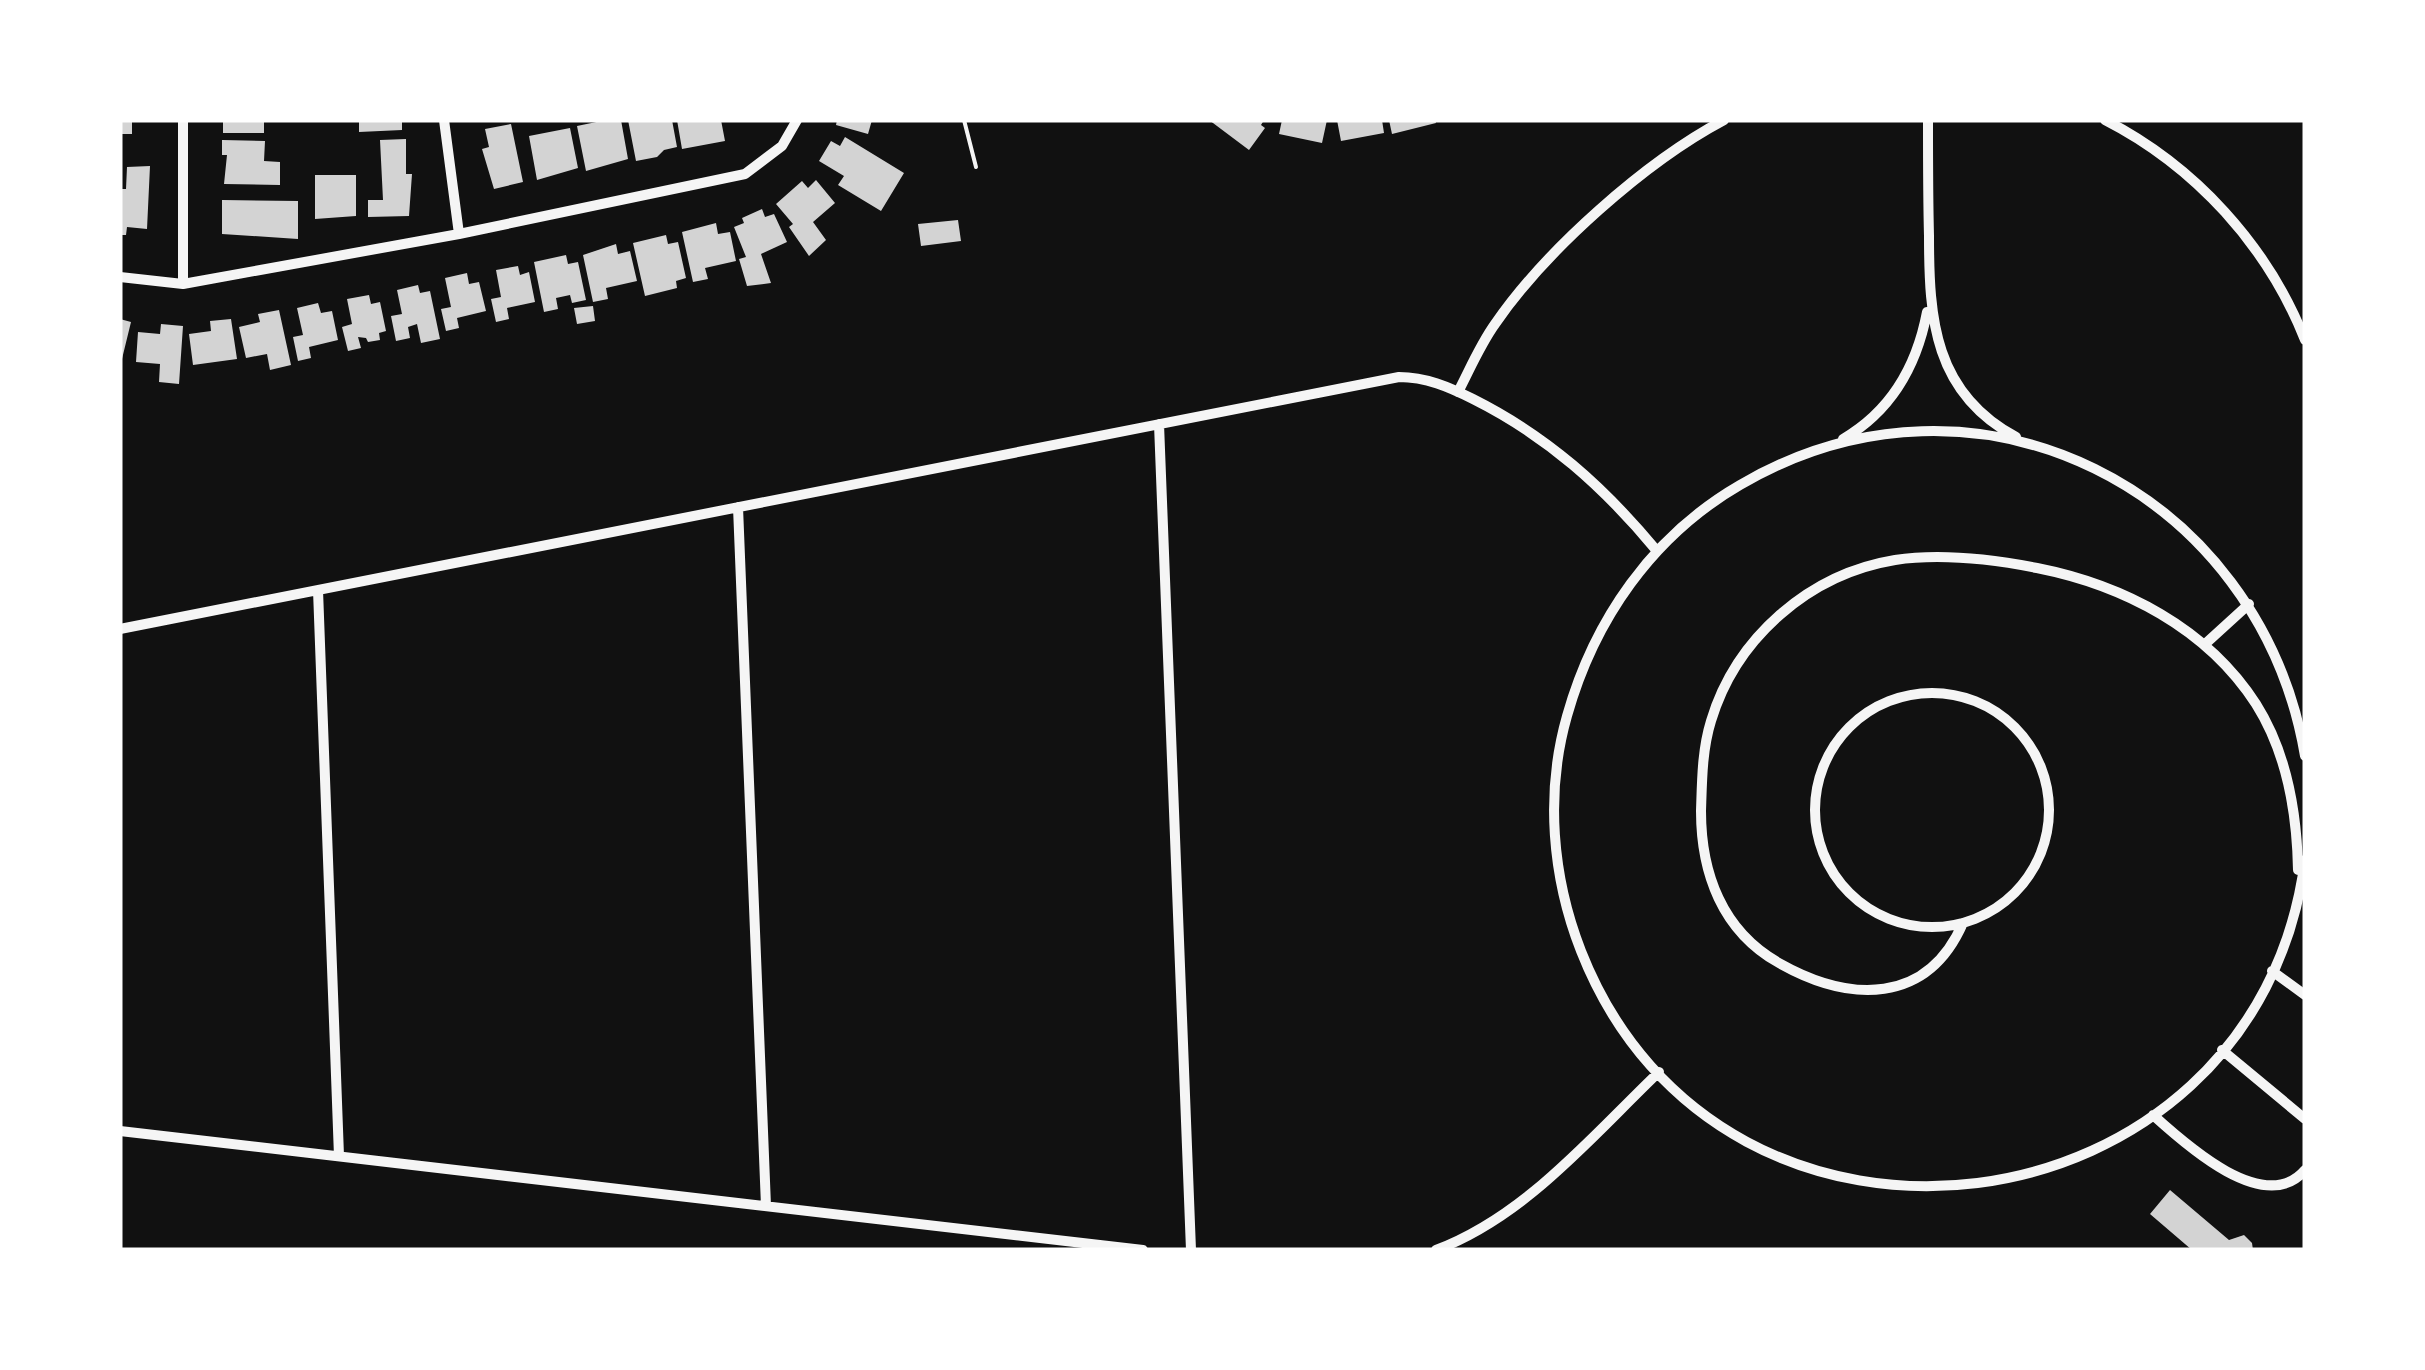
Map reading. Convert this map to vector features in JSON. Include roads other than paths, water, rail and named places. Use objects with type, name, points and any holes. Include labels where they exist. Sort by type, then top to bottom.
[{"type":"street","points":[[183,284],[184,120]]},
{"type":"street","points":[[444,120],[459,234]]},
{"type":"street","points":[[120,277],[183,284],[459,234],[745,174],[782,146],[796,120]]},
{"type":"street","points":[[1458,392],[1496,322],[1555,254],[1651,168],[1724,120]]},
{"type":"street","points":[[2105,120],[2163,156],[2231,219],[2274,277],[2305,340]]},
{"type":"street","points":[[1928,126],[1929,302],[1944,356],[1968,400],[2005,431],[2112,476],[2156,505],[2215,559],[2249,604],[2270,642],[2288,684],[2305,756]]},
{"type":"street","points":[[1929,302],[1914,357],[1889,402],[1856,431],[1768,470],[1724,495],[1657,551],[1619,598],[1587,657],[1560,740],[1554,813],[1560,884],[1587,966],[1618,1022],[1659,1072],[1711,1118],[1765,1150],[1822,1172],[1910,1188],[1976,1185],[2046,1170],[2105,1145],[2154,1115],[2190,1085],[2222,1050],[2272,971],[2298,899],[2305,860]]},
{"type":"street","points":[[120,630],[1399,377],[1420,378],[1458,392],[1512,420],[1562,454],[1616,504],[1657,551]]},
{"type":"street","points":[[1158,424],[1191,1250]]},
{"type":"street","points":[[1819,449],[1923,432],[1984,435],[2040,447]]},
{"type":"street","points":[[738,507],[766,1206]]},
{"type":"street","points":[[1963,923],[1918,926],[1875,912],[1841,883],[1820,842],[1816,798],[1830,754],[1859,719],[1899,698],[1946,694],[1989,707],[2024,737],[2045,778],[2048,823],[2034,867],[2004,902],[1963,923],[1950,948],[1933,968],[1908,984],[1879,990],[1804,976],[1759,950],[1735,926],[1716,896],[1705,864],[1701,829],[1707,740],[1716,707],[1732,673],[1755,640],[1782,612],[1832,580],[1892,561],[1935,557],[2022,565],[2092,583],[2157,612],[2204,645],[2246,690],[2266,721],[2280,754],[2296,825],[2298,899]]},
{"type":"street","points":[[318,590],[339,1156]]},
{"type":"street","points":[[2204,645],[2249,604]]},
{"type":"street","points":[[2272,971],[2305,996]]},
{"type":"street","points":[[2222,1050],[2305,1119]]},
{"type":"street","points":[[1436,1250],[1483,1228],[1518,1204],[1659,1072]]},
{"type":"street","points":[[2154,1115],[2204,1158],[2244,1178],[2280,1187],[2295,1182],[2305,1170]]},
{"type":"street","points":[[120,1130],[1143,1250]]}]
